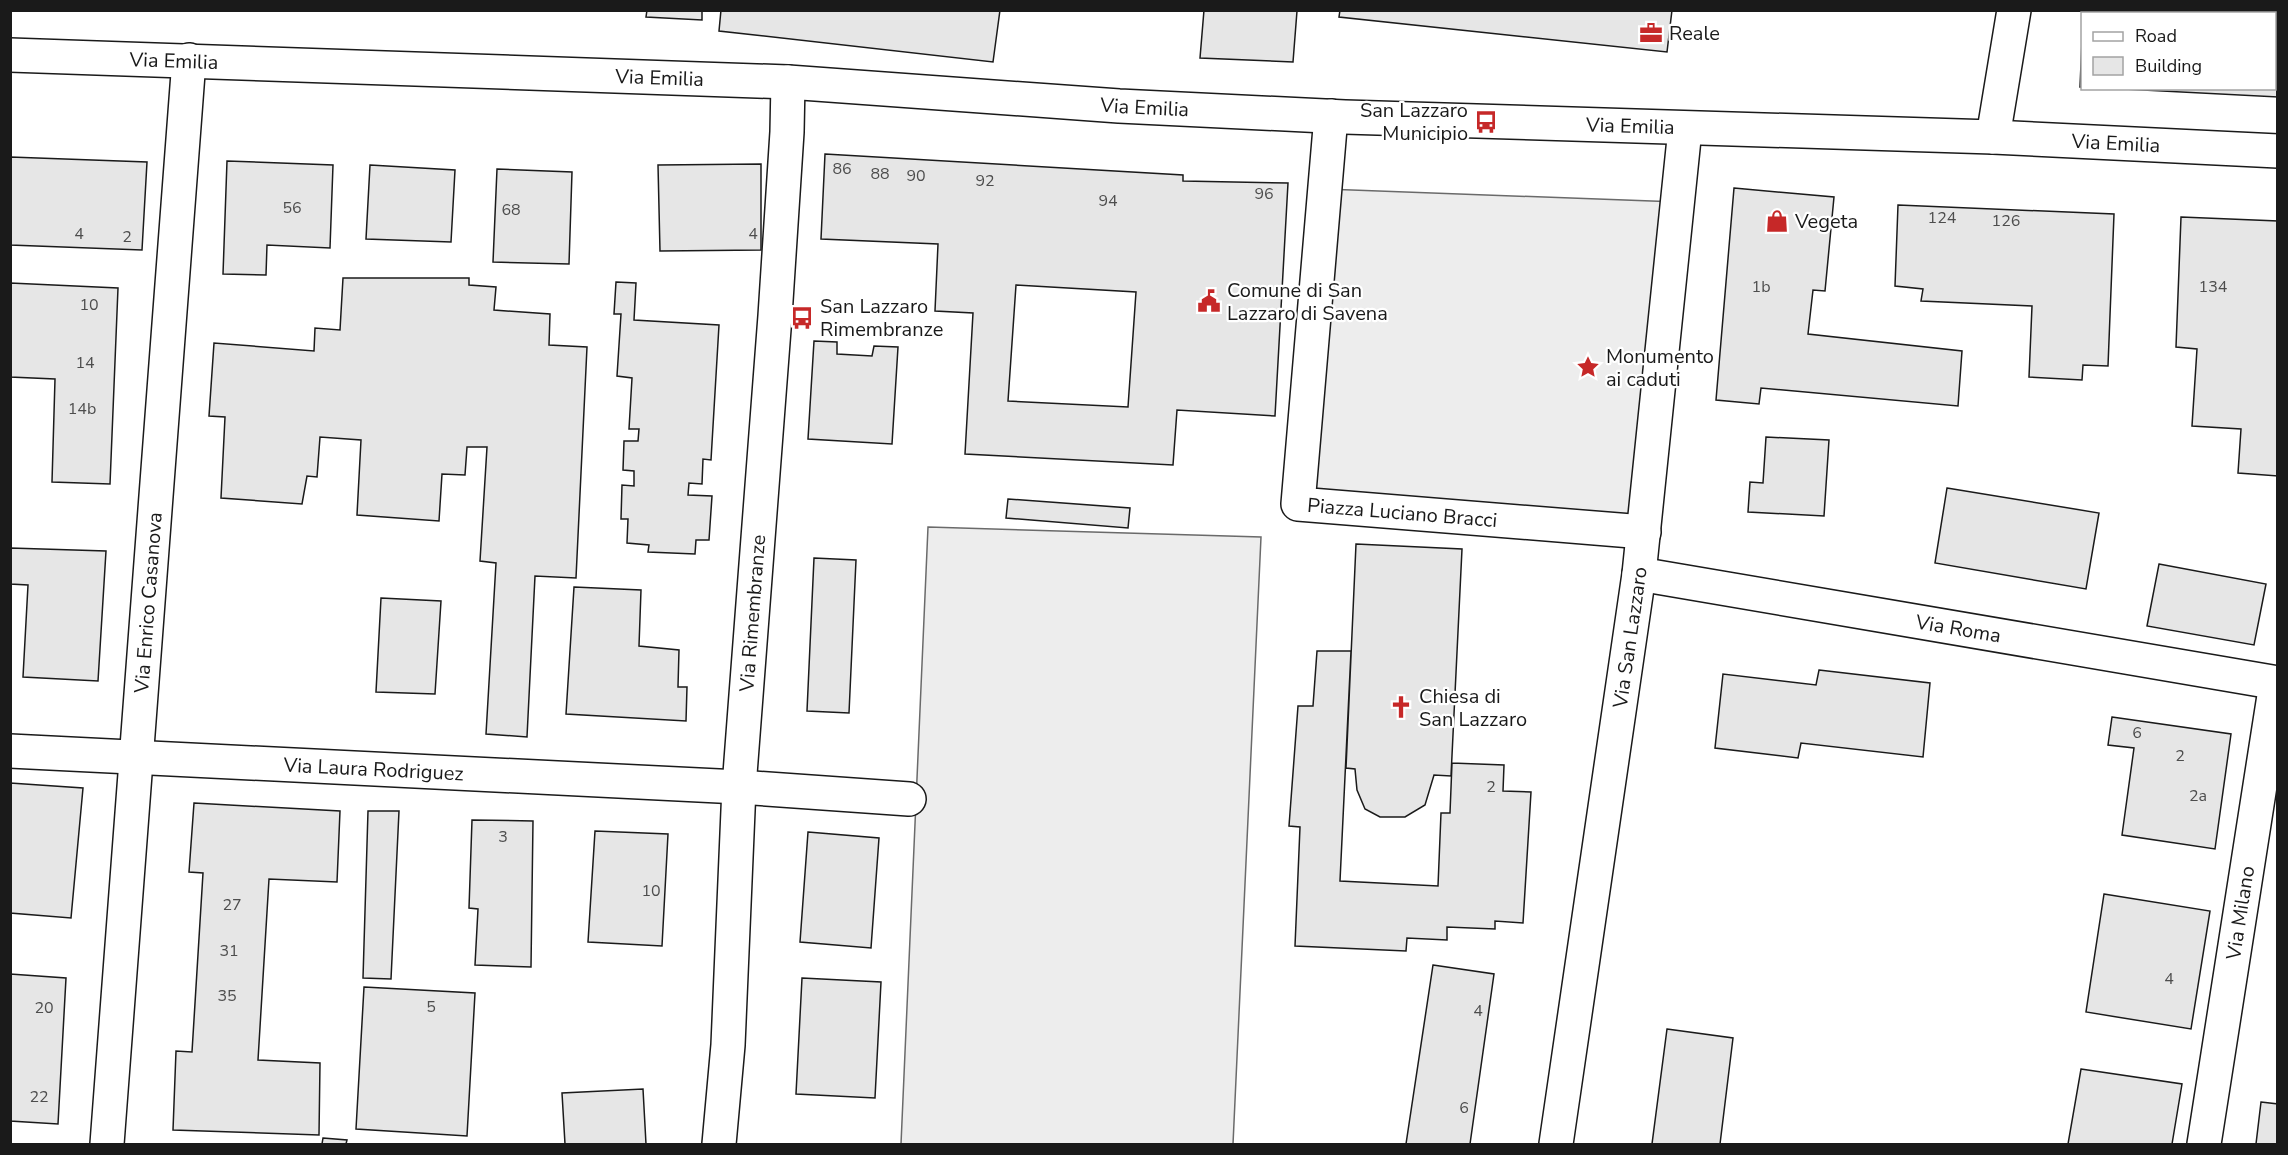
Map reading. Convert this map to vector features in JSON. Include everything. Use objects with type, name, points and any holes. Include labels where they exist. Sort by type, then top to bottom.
[{"type":"street","points":[[1993,136],[2014,10]]},
{"type":"street","name":"Via Emilia","points":[[10,55],[788,81],[1119,106],[1330,116],[1685,129],[1993,136],[2277,151]]},
{"type":"street","name":"Via Enrico Casanova","points":[[108,1144],[189,60]]},
{"type":"street","name":"Via Rimembranze","points":[[719,1144],[728,1045],[739,787],[775,316],[787,132],[788,81]]},
{"type":"street","name":"Piazza Luciano Bracci","points":[[1330,116],[1298,504],[1644,532]]},
{"type":"street","name":"Via San Lazzaro","points":[[1556,1144],[1639,574],[1685,129]]},
{"type":"street","name":"Via Roma","points":[[1639,574],[2277,683]]},
{"type":"street","name":"Via Milano","points":[[2204,1144],[2277,683]]},
{"type":"street","name":"Via Laura Rodriguez","points":[[10,751],[739,787],[909,799]]},
{"type":"shaded area","points":[[1325,189],[1678,202],[1644,532],[1298,504]]},
{"type":"shaded area","points":[[928,527],[1261,537],[1233,1144],[901,1144]]},
{"type":"building","points":[[647,10],[702,10],[702,20],[646,17]]},
{"type":"building","points":[[721,10],[1000,10],[993,62],[719,31]]},
{"type":"building","points":[[1204,10],[1297,11],[1293,62],[1200,58]]},
{"type":"building","points":[[1340,10],[1672,10],[1667,52],[1339,17]]},
{"type":"building","points":[[2092,10],[2244,10],[2244,12],[2092,12]]},
{"type":"building","points":[[2276,13],[2278,13],[2278,97],[2143,90],[2276,90]]},
{"type":"building","name":"Comune di San Lazzaro di Savena","points":[[825,154],[1183,175],[1183,181],[1288,183],[1275,416],[1177,410],[1173,465],[965,454],[973,313],[935,311],[938,244],[821,239]],"holes":[[[1016,285],[1136,292],[1128,407],[1008,401]]]},
{"type":"building","points":[[10,157],[147,162],[142,250],[10,245]]},
{"type":"building","points":[[227,161],[333,165],[330,248],[267,245],[266,275],[223,274]]},
{"type":"building","points":[[761,164],[761,250],[660,251],[658,165]]},
{"type":"building","points":[[370,165],[455,170],[451,242],[366,239]]},
{"type":"building","points":[[497,169],[572,172],[569,264],[493,262]]},
{"type":"building","points":[[1734,188],[1834,197],[1825,291],[1813,290],[1808,334],[1962,351],[1958,406],[1761,388],[1759,404],[1716,400]]},
{"type":"building","points":[[1898,205],[2114,214],[2108,366],[2083,365],[2082,380],[2029,377],[2032,306],[1921,301],[1923,289],[1895,286]]},
{"type":"building","points":[[2181,217],[2278,221],[2278,476],[2238,473],[2241,429],[2192,426],[2197,349],[2176,347]]},
{"type":"building","points":[[343,278],[469,278],[469,285],[496,287],[494,310],[550,314],[549,345],[587,347],[576,578],[535,576],[527,737],[486,734],[496,563],[480,561],[487,447],[467,447],[465,475],[442,474],[439,521],[357,515],[361,440],[320,437],[317,477],[307,476],[302,504],[221,498],[225,417],[209,416],[214,343],[314,351],[315,328],[340,330]]},
{"type":"building","points":[[616,282],[636,283],[634,320],[719,325],[711,460],[703,459],[702,484],[689,483],[688,495],[712,496],[709,540],[696,540],[695,554],[648,552],[649,545],[627,543],[628,519],[621,519],[622,485],[634,486],[634,471],[623,470],[624,441],[638,441],[639,429],[629,429],[632,378],[617,376],[621,314],[614,314]]},
{"type":"building","points":[[10,283],[118,288],[110,484],[52,482],[55,379],[10,377]]},
{"type":"building","points":[[814,341],[837,342],[837,354],[872,356],[874,346],[898,347],[892,444],[808,439]]},
{"type":"building","points":[[1766,437],[1829,440],[1824,516],[1748,512],[1750,482],[1763,483]]},
{"type":"building","points":[[1947,488],[2099,513],[2086,589],[1935,563]]},
{"type":"building","points":[[1008,499],[1130,508],[1128,528],[1006,518]]},
{"type":"building","name":"Chiesa di San Lazzaro","points":[[1356,544],[1462,549],[1451,776],[1434,775],[1425,805],[1405,817],[1380,817],[1365,809],[1357,790],[1355,769],[1346,768]]},
{"type":"building","points":[[10,548],[106,551],[98,681],[23,677],[28,585],[10,584]]},
{"type":"building","points":[[814,558],[856,560],[849,713],[807,711]]},
{"type":"building","points":[[2159,564],[2266,584],[2254,645],[2147,626]]},
{"type":"building","points":[[574,587],[641,590],[639,646],[679,650],[678,687],[687,687],[686,721],[566,714]]},
{"type":"building","points":[[381,598],[441,601],[435,694],[376,692]]},
{"type":"building","points":[[1317,651],[1351,651],[1340,881],[1438,886],[1441,813],[1450,813],[1452,763],[1504,765],[1503,791],[1531,792],[1523,923],[1495,921],[1495,929],[1447,927],[1447,940],[1407,938],[1406,951],[1295,946],[1300,827],[1289,826],[1298,706],[1313,706]]},
{"type":"building","points":[[1819,670],[1930,683],[1923,757],[1801,743],[1798,758],[1715,748],[1723,674],[1816,685]]},
{"type":"building","points":[[2112,717],[2231,734],[2215,849],[2122,835],[2134,748],[2108,745]]},
{"type":"building","points":[[10,783],[83,788],[71,918],[10,913]]},
{"type":"building","points":[[194,803],[340,811],[337,882],[269,879],[258,1060],[320,1063],[319,1135],[173,1130],[176,1051],[192,1052],[203,873],[189,872]]},
{"type":"building","points":[[368,811],[399,811],[391,979],[363,978]]},
{"type":"building","points":[[472,820],[533,821],[531,967],[475,965],[478,909],[469,908]]},
{"type":"building","points":[[595,831],[668,834],[662,946],[588,942]]},
{"type":"building","points":[[808,832],[879,838],[871,948],[800,942]]},
{"type":"building","points":[[2104,894],[2210,911],[2191,1029],[2086,1012]]},
{"type":"building","points":[[1433,965],[1494,974],[1470,1144],[1406,1144]]},
{"type":"building","points":[[10,974],[66,978],[58,1124],[10,1121]]},
{"type":"building","points":[[802,978],[881,982],[875,1098],[796,1094]]},
{"type":"building","points":[[364,987],[475,993],[467,1136],[356,1129]]},
{"type":"building","points":[[1667,1029],[1733,1038],[1720,1144],[1652,1144]]},
{"type":"building","points":[[2081,1069],[2182,1084],[2172,1144],[2068,1144]]},
{"type":"building","points":[[643,1089],[646,1144],[565,1144],[562,1093]]},
{"type":"building","points":[[2261,1102],[2278,1104],[2278,1144],[2256,1144]]},
{"type":"building","points":[[323,1138],[347,1140],[346,1144],[322,1144]]},
{"type":"place","name":"Reale","points":[[1651,33]]},
{"type":"place","name":"San Lazzaro Municipio","points":[[1486,122]]},
{"type":"place","name":"Vegeta","points":[[1777,221]]},
{"type":"place","name":"Comune di San Lazzaro di Savena","points":[[1209,301]]},
{"type":"place","name":"San Lazzaro Rimembranze","points":[[802,318]]},
{"type":"place","name":"Monumento ai caduti","points":[[1588,367]]},
{"type":"place","name":"Chiesa di San Lazzaro","points":[[1401,707]]}]
